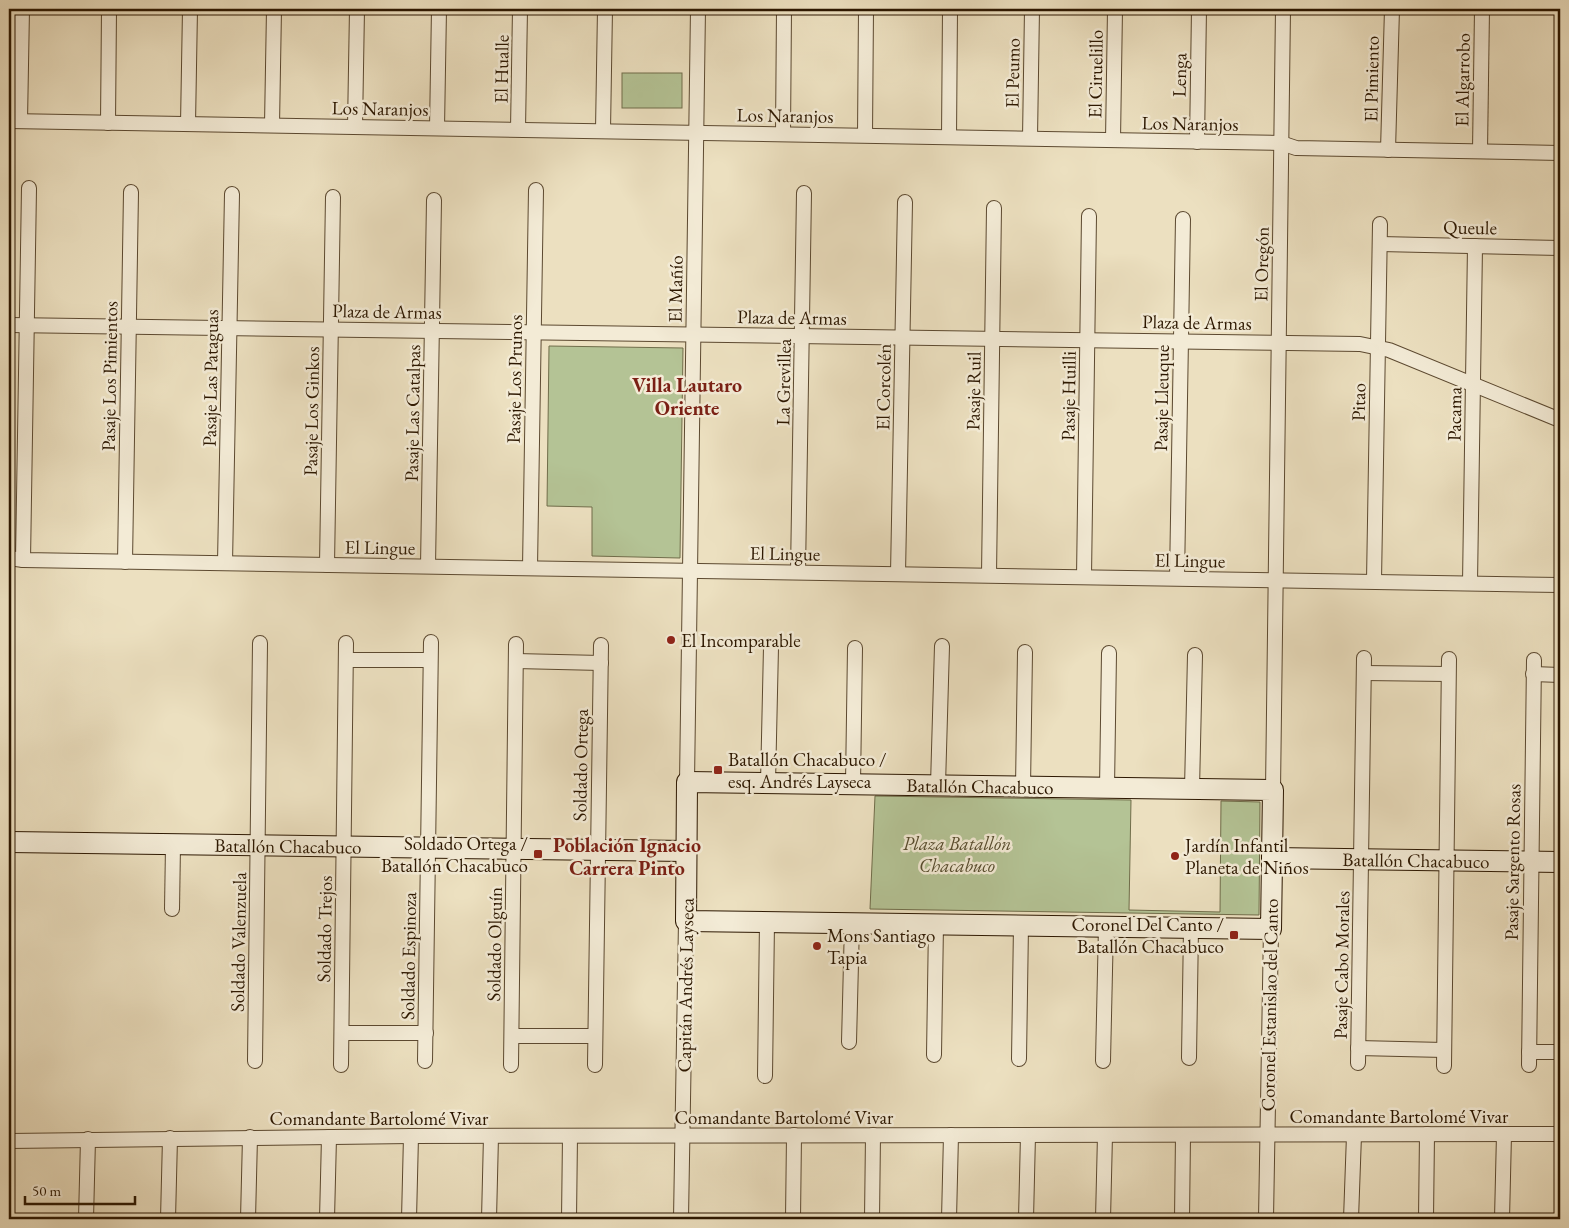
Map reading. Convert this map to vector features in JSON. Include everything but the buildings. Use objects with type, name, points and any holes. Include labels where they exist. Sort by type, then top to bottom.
[{"type":"street","points":[[14,121],[22,9]]},
{"type":"street","points":[[108,123],[109,9]]},
{"type":"street","points":[[188,124],[190,9]]},
{"type":"street","points":[[272,125],[274,9]]},
{"type":"street","points":[[355,127],[357,9]]},
{"type":"street","points":[[437,128],[439,9]]},
{"type":"street","name":"El Hualle","points":[[518,129],[520,9]]},
{"type":"street","points":[[603,130],[605,9]]},
{"type":"street","name":"El Mañío","points":[[690,570],[698,9]]},
{"type":"street","points":[[782,134],[784,9]]},
{"type":"street","points":[[865,135],[866,9]]},
{"type":"street","points":[[949,137],[950,9]]},
{"type":"street","name":"El Peumo","points":[[1030,138],[1032,9]]},
{"type":"street","name":"El Ciruelillo","points":[[1113,140],[1115,9]]},
{"type":"street","name":"Lenga","points":[[1198,142],[1199,9]]},
{"type":"street","name":"El Oregón","points":[[1275,580],[1283,9]]},
{"type":"street","name":"El Pimiento","points":[[1388,150],[1392,9]]},
{"type":"street","name":"El Algarrobo","points":[[1480,152],[1482,9]]},
{"type":"street","name":"Los Naranjos","points":[[14,121],[1281,143],[1296,148],[1560,153]]},
{"type":"street","points":[[16,559],[27,325],[29,188]]},
{"type":"street","name":"Pasaje Los Prunos","points":[[530,568],[536,190]]},
{"type":"street","name":"Pasaje Los Pimientos","points":[[125,562],[131,192]]},
{"type":"street","name":"La Grevillea","points":[[798,572],[804,193]]},
{"type":"street","name":"Pasaje Las Pataguas","points":[[225,563],[232,194]]},
{"type":"street","name":"Pasaje Los Ginkos","points":[[327,565],[333,197]]},
{"type":"street","name":"Pasaje Las Catalpas","points":[[428,566],[434,200]]},
{"type":"street","name":"El Corcolén","points":[[898,574],[905,202]]},
{"type":"street","name":"Pasaje Ruil","points":[[988,575],[994,208]]},
{"type":"street","name":"Pasaje Huilli","points":[[1084,577],[1089,216]]},
{"type":"street","name":"Pasaje Lleuque","points":[[1177,578],[1183,219]]},
{"type":"street","name":"Pitao","points":[[1374,582],[1380,224]]},
{"type":"street","name":"Queule","points":[[1380,244],[1560,248]]},
{"type":"street","name":"Pacama","points":[[1470,583],[1475,246]]},
{"type":"street","name":"Plaza de Armas","points":[[9,325],[1360,344],[1378,346],[1560,420]]},
{"type":"street","name":"El Lingue","points":[[16,559],[1560,585]]},
{"type":"street","name":"Capitán Andrés Layseca","points":[[681,1219],[690,570]]},
{"type":"street","name":"Coronel Estanislao del Canto","points":[[1266,1219],[1275,580]]},
{"type":"street","name":"Soldado Espinoza","points":[[426,1061],[430,642]]},
{"type":"street","name":"Soldado Valenzuela","points":[[255,1061],[260,643]]},
{"type":"street","name":"Soldado Trejos","points":[[341,1065],[346,643]]},
{"type":"street","name":"Soldado Olguín","points":[[511,1065],[516,644]]},
{"type":"street","name":"Soldado Ortega","points":[[595,1065],[601,645]]},
{"type":"street","points":[[938,785],[942,646]]},
{"type":"street","points":[[768,783],[771,647]]},
{"type":"street","points":[[853,784],[855,648]]},
{"type":"street","points":[[1023,787],[1025,652]]},
{"type":"street","points":[[1107,788],[1109,653]]},
{"type":"street","points":[[1192,789],[1195,655]]},
{"type":"street","name":"Pasaje Cabo Morales","points":[[1358,1063],[1364,658]]},
{"type":"street","points":[[346,660],[430,660]]},
{"type":"street","points":[[1444,1066],[1449,660]]},
{"type":"street","points":[[516,661],[601,662]]},
{"type":"street","name":"Pasaje Sargento Rosas","points":[[1560,675],[1534,667],[1529,1059],[1560,1052]]},
{"type":"street","points":[[1364,673],[1448,674]]},
{"type":"street","name":"Batallón Chacabuco","points":[[687,782],[1272,790]]},
{"type":"street","name":"Batallón Chacabuco","points":[[9,842],[686,851]]},
{"type":"street","points":[[172,909],[173,845]]},
{"type":"street","name":"Batallón Chacabuco","points":[[1272,858],[1560,862]]},
{"type":"street","points":[[686,921],[1271,929]]},
{"type":"street","points":[[765,1076],[767,922]]},
{"type":"street","points":[[849,1042],[852,923]]},
{"type":"street","points":[[934,1055],[936,924]]},
{"type":"street","points":[[1019,1059],[1021,925]]},
{"type":"street","points":[[1103,1061],[1106,926]]},
{"type":"street","points":[[1189,1058],[1191,928]]},
{"type":"street","points":[[342,1033],[426,1033]]},
{"type":"street","points":[[512,1036],[595,1036]]},
{"type":"street","points":[[1358,1048],[1444,1050]]},
{"type":"street","points":[[1352,1219],[1354,1134]]},
{"type":"street","points":[[1426,1219],[1427,1134]]},
{"type":"street","points":[[1502,1219],[1504,1134]]},
{"type":"street","name":"Comandante Bartolomé Vivar","points":[[9,1140],[410,1136],[1560,1134]]},
{"type":"street","points":[[872,1219],[873,1135]]},
{"type":"street","points":[[949,1219],[951,1135]]},
{"type":"street","points":[[1026,1219],[1028,1135]]},
{"type":"street","points":[[1103,1219],[1105,1135]]},
{"type":"street","points":[[1182,1219],[1183,1135]]},
{"type":"street","points":[[409,1219],[410,1136]]},
{"type":"street","points":[[489,1219],[491,1136]]},
{"type":"street","points":[[569,1219],[570,1136]]},
{"type":"street","points":[[793,1219],[794,1136]]},
{"type":"street","points":[[248,1219],[250,1137]]},
{"type":"street","points":[[327,1219],[329,1137]]},
{"type":"street","points":[[168,1219],[170,1138]]},
{"type":"street","points":[[86,1219],[88,1139]]},
{"type":"green space","points":[[622,73],[682,73],[682,108],[622,108]]},
{"type":"green space","name":"Villa Lautaro Oriente","points":[[549,346],[683,348],[680,558],[592,556],[592,507],[547,506]]},
{"type":"green space","name":"Plaza Batallón Chacabuco","points":[[875,796],[1131,800],[1129,910],[1220,912],[1221,801],[1260,802],[1259,915],[870,909]]},
{"type":"place","name":"El Incomparable","points":[[671,640]]},
{"type":"place","name":"Batallón Chacabuco / esq. Andrés Layseca","points":[[718,770]]},
{"type":"place","name":"Soldado Ortega / Batallón Chacabuco","points":[[538,854]]},
{"type":"place","name":"Jardín Infantil Planeta de Niños","points":[[1175,856]]},
{"type":"place","name":"Coronel Del Canto / Batallón Chacabuco","points":[[1234,935]]},
{"type":"place","name":"Mons Santiago Tapia","points":[[817,946]]},
{"type":"district","name":"Villa Lautaro Oriente","points":[[687,396]]},
{"type":"district","name":"Población Ignacio Carrera Pinto","points":[[627,856]]}]
